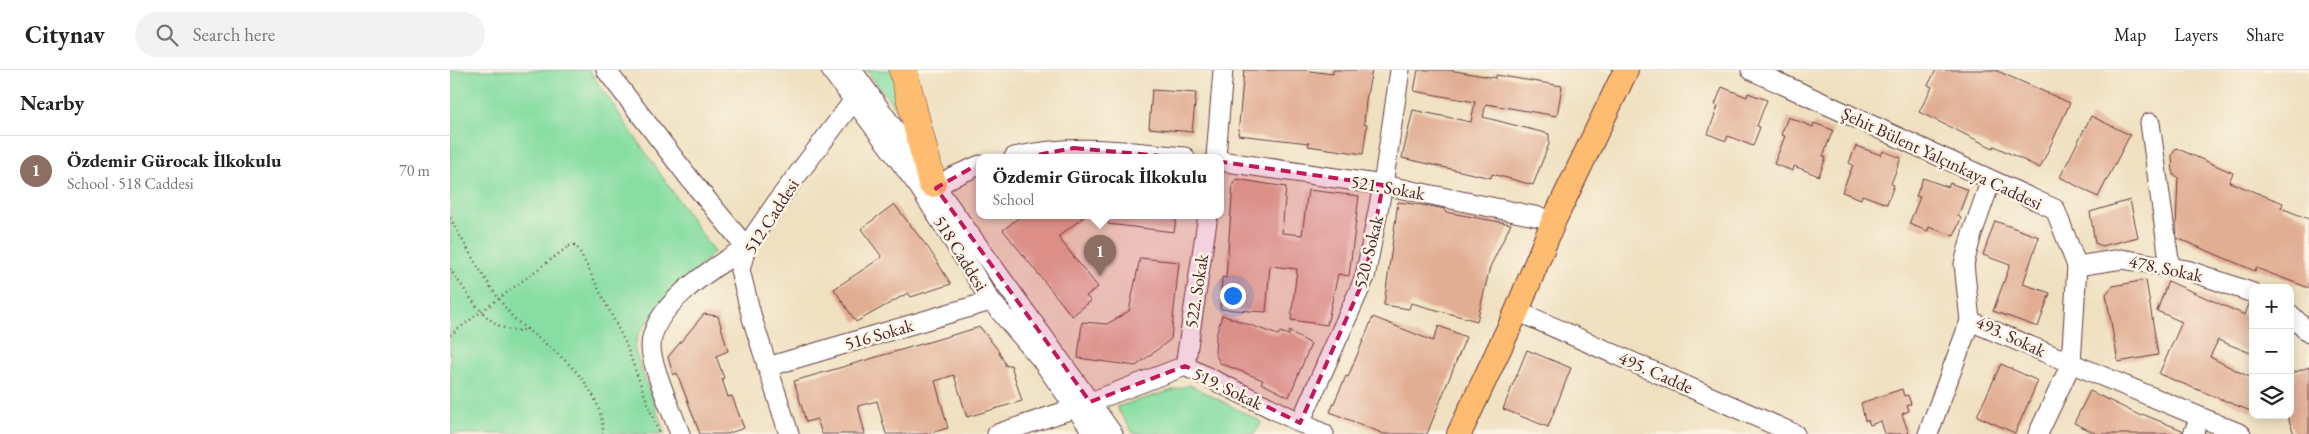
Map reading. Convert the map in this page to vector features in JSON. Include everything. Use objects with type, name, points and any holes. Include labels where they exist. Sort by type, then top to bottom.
[{"type":"highway","points":[[903,70],[934,185]]},
{"type":"main road","points":[[1459,434],[1517,310],[1554,220],[1626,70]]},
{"type":"street","points":[[606,70],[746,248],[713,268],[680,294],[656,324],[651,347],[658,373],[680,434]]},
{"type":"street","name":"518 Caddesi","points":[[831,70],[919,187],[991,301],[1083,405],[1113,434]]},
{"type":"street","name":"518 Caddesi","points":[[852,70],[934,185],[1083,405],[1094,434]]},
{"type":"street","points":[[1216,154],[1223,70]]},
{"type":"street","name":"520. Sokak","points":[[1300,423],[1365,277],[1383,185],[1400,70]]},
{"type":"street","name":"Şehit Bülent Yalçınkaya Caddesi","points":[[1751,70],[2055,209],[2077,266],[2071,364],[2038,434]]},
{"type":"street","name":"512 Caddesi","points":[[789,434],[752,318],[740,270],[746,248],[778,199],[854,100]]},
{"type":"street","points":[[2150,123],[2170,267]]},
{"type":"street","points":[[1034,154],[1074,148],[1156,154]]},
{"type":"street","name":"521. Sokak","points":[[1224,162],[1383,185],[1554,220]]},
{"type":"street","points":[[934,185],[976,167]]},
{"type":"street","name":"493. Sokak","points":[[1992,180],[1972,234],[1964,264],[1970,321],[2071,364],[2196,426],[2241,434]]},
{"type":"street","name":"522. Sokak","points":[[1185,366],[1207,219]]},
{"type":"street","name":"478. Sokak","points":[[2077,266],[2122,259],[2188,270],[2249,292]]},
{"type":"street","name":"516 Sokak","points":[[767,367],[991,301]]},
{"type":"street","name":"495. Cadde","points":[[1517,310],[1795,434]]},
{"type":"street","points":[[2294,318],[2309,333]]},
{"type":"street","points":[[1928,434],[1970,321]]},
{"type":"street","name":"519. Sokak","points":[[997,434],[1083,405],[1185,366],[1324,434]]},
{"type":"path","points":[[450,218],[489,288],[513,317],[561,356],[583,380],[594,398],[600,413],[603,434]]},
{"type":"path","points":[[450,335],[569,246],[575,245],[625,342],[659,434]]},
{"type":"path","points":[[450,269],[489,319],[504,328],[521,332],[528,330]]},
{"type":"highlighted area","points":[[1074,148],[1216,161],[1383,185],[1365,277],[1300,423],[1185,366],[1090,402],[936,188],[973,167]]},
{"type":"green space","points":[[450,70],[589,70],[714,252],[646,323],[638,335],[634,349],[665,434],[450,434]]},
{"type":"green space","points":[[866,70],[894,70],[907,123]]},
{"type":"green space","points":[[1190,385],[1262,422],[1254,434],[1134,434],[1116,407]]},
{"type":"building","points":[[1244,70],[1302,70],[1333,74],[1333,70],[1372,70],[1366,100],[1364,124],[1367,125],[1363,154],[1308,146],[1309,143],[1238,135]]},
{"type":"building","points":[[1418,70],[1449,70],[1496,78],[1496,75],[1562,86],[1557,116],[1486,104],[1483,117],[1549,134],[1549,144],[1533,185],[1492,174],[1491,178],[1402,158],[1413,110],[1471,122],[1475,102],[1414,91]]},
{"type":"building","points":[[1936,70],[1995,70],[2070,103],[2040,168],[1994,146],[1993,148],[1919,112],[1932,87],[1928,85]]},
{"type":"building","points":[[1722,87],[1747,97],[1748,93],[1767,100],[1757,126],[1760,127],[1753,146],[1728,136],[1726,141],[1708,134],[1718,106],[1715,105]]},
{"type":"building","points":[[1152,90],[1196,93],[1192,132],[1149,128]]},
{"type":"building","points":[[2091,116],[2130,135],[2098,197],[2060,177]]},
{"type":"building","points":[[1788,117],[1813,127],[1814,123],[1833,130],[1823,156],[1826,157],[1819,176],[1794,166],[1793,171],[1774,164],[1785,136],[1781,135]]},
{"type":"building","points":[[1856,146],[1881,155],[1883,151],[1901,158],[1891,184],[1894,185],[1887,204],[1862,195],[1861,199],[1842,192],[1853,165],[1849,163]]},
{"type":"building","points":[[2176,148],[2233,173],[2229,182],[2283,203],[2281,208],[2309,219],[2309,288],[2256,268],[2255,271],[2177,238],[2178,177],[2173,175],[2172,155]]},
{"type":"building","points":[[1923,178],[1948,187],[1950,183],[1968,190],[1958,216],[1961,218],[1954,236],[1929,227],[1928,231],[1909,224],[1920,197],[1916,196]]},
{"type":"building","points":[[1236,179],[1286,187],[1282,233],[1302,235],[1308,190],[1359,196],[1349,276],[1338,274],[1327,325],[1291,320],[1297,269],[1270,266],[1266,312],[1220,309],[1222,277],[1226,278],[1233,184]]},
{"type":"building","points":[[2130,200],[2138,237],[2102,246],[2095,243],[2090,212]]},
{"type":"building","points":[[1398,202],[1445,209],[1445,212],[1511,224],[1490,267],[1477,321],[1411,303],[1409,309],[1384,305]]},
{"type":"building","points":[[894,204],[929,249],[951,284],[911,297],[908,293],[856,322],[834,289],[882,257],[861,229]]},
{"type":"building","points":[[1017,219],[1081,219],[1058,237],[1098,287],[1086,296],[1091,301],[1072,316],[1003,230]]},
{"type":"building","points":[[1109,219],[1176,219],[1174,232],[1108,224]]},
{"type":"building","points":[[1995,221],[2039,237],[2023,284],[2050,293],[2038,327],[1993,311],[2010,265],[1983,255]]},
{"type":"building","points":[[1140,258],[1179,262],[1171,339],[1136,366],[1078,358],[1082,322],[1107,324],[1129,311]]},
{"type":"building","points":[[2146,280],[2158,355],[2118,362],[2106,294],[2113,286]]},
{"type":"building","points":[[2168,281],[2245,315],[2249,304],[2249,352],[2218,340],[2210,357],[2249,377],[2249,410],[2159,374],[2182,322],[2157,311]]},
{"type":"building","points":[[704,314],[718,316],[728,351],[716,356],[728,397],[732,396],[744,428],[727,434],[700,434],[677,373],[673,375],[668,357]]},
{"type":"building","points":[[1222,315],[1278,335],[1280,332],[1289,335],[1289,331],[1311,344],[1289,397],[1261,383],[1263,380],[1220,363],[1215,353],[1216,336]]},
{"type":"building","points":[[1373,317],[1433,341],[1439,326],[1466,337],[1427,434],[1384,434],[1330,412],[1346,376],[1348,377]]},
{"type":"building","points":[[980,327],[998,350],[1006,366],[1011,365],[1022,401],[967,417],[954,375],[935,381],[948,428],[927,434],[886,434],[877,401],[858,406],[865,434],[822,434],[817,419],[806,422],[794,381]]},
{"type":"building","points":[[1527,350],[1571,368],[1548,427],[1503,409]]},
{"type":"building","points":[[2001,364],[2038,381],[2015,433],[1977,416]]},
{"type":"building","points":[[2309,367],[2309,434],[2294,434],[2288,419],[2294,419],[2294,373]]},
{"type":"building","points":[[1902,389],[1904,396],[1908,395],[1911,404],[1907,405],[1909,411],[1902,414],[1909,434],[1885,434],[1881,421],[1870,425],[1868,420],[1865,421],[1861,403]]},
{"type":"building","points":[[2090,391],[2141,416],[2142,414],[2182,430],[2182,434],[2097,434],[2074,423]]},
{"type":"place","name":"Özdemir Gürocak İlkokulu","points":[[1100,276]]}]
